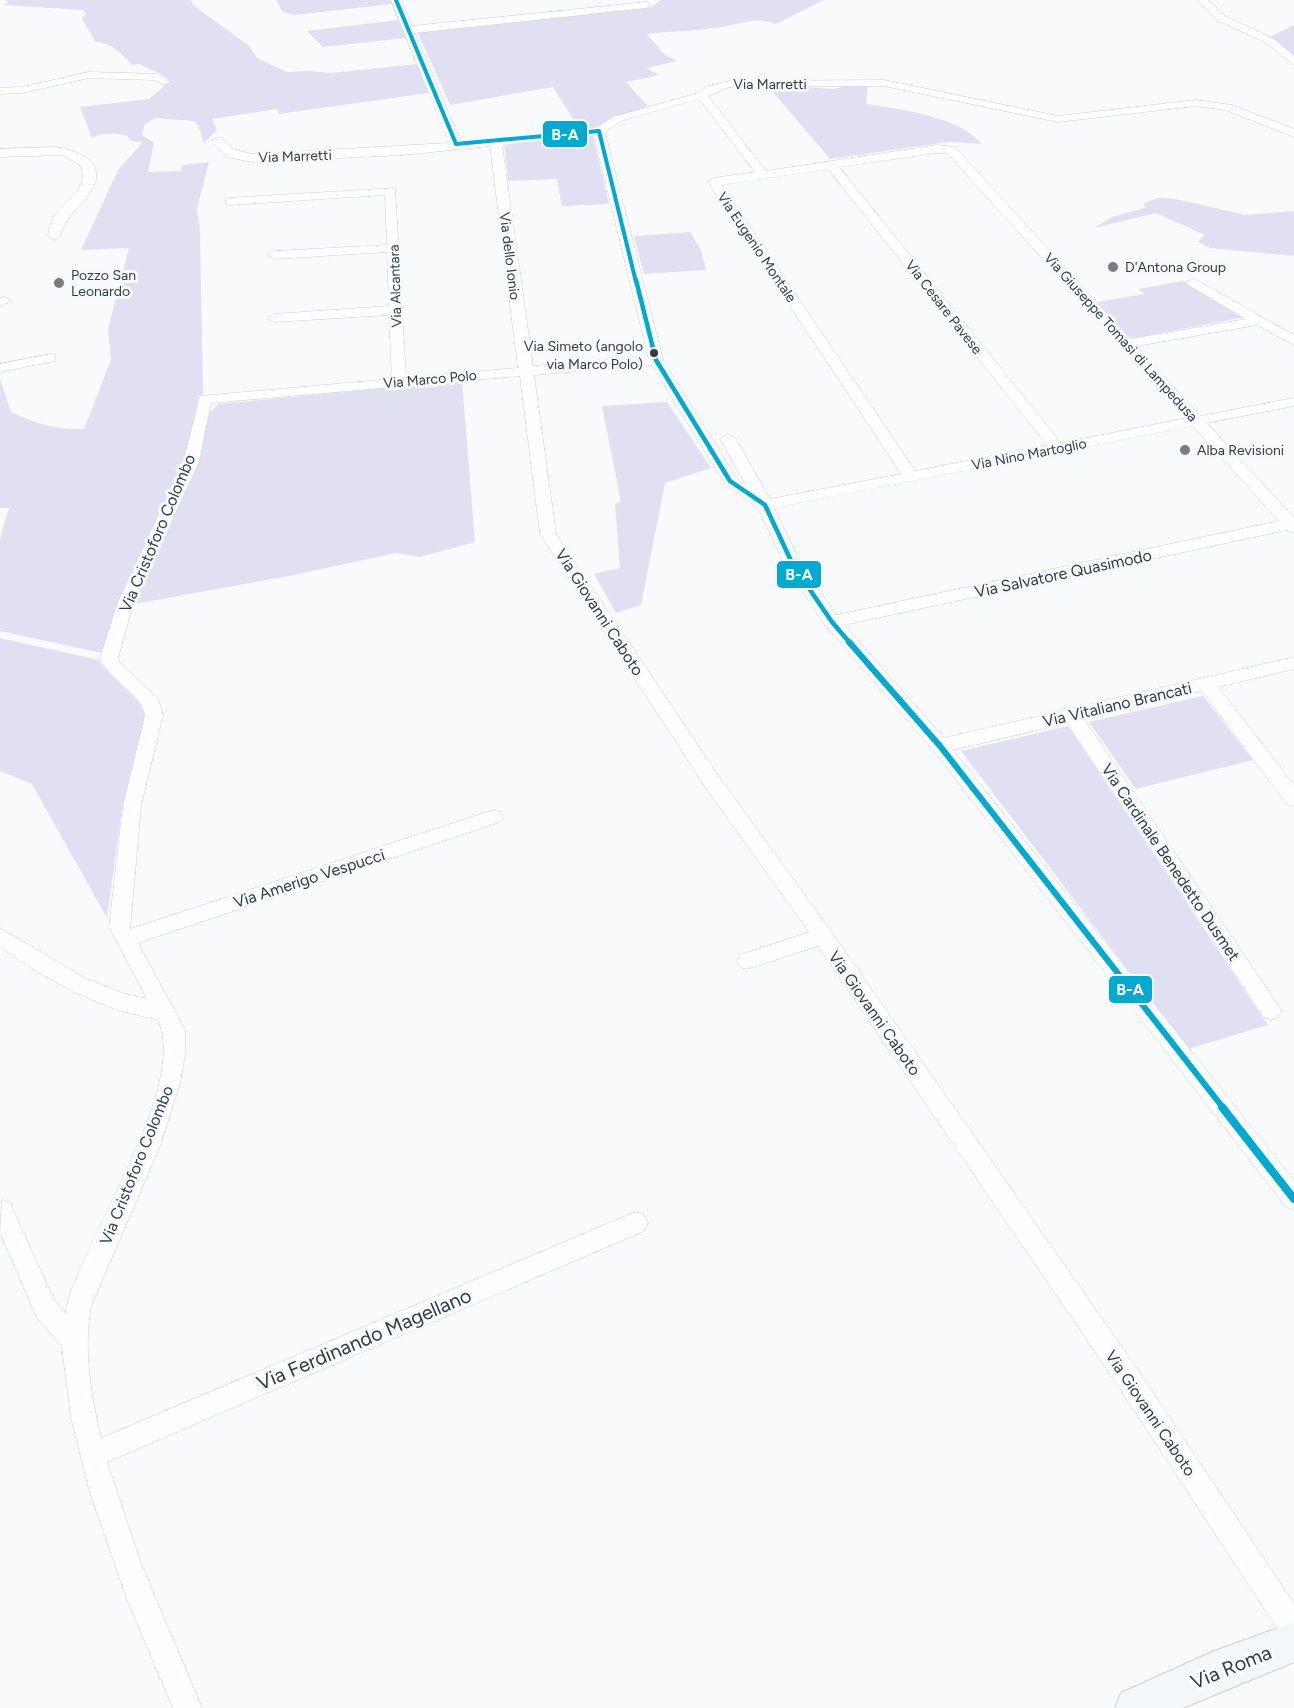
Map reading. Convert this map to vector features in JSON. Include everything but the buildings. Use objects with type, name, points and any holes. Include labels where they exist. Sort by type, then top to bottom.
[{"type":"main road","name":"Via Roma","points":[[1136,1708],[1227,1667],[1294,1642]]},
{"type":"street","points":[[396,0],[456,144]]},
{"type":"street","points":[[1202,0],[1221,18],[1270,41],[1294,62]]},
{"type":"street","points":[[409,30],[646,5]]},
{"type":"street","points":[[0,91],[103,74],[158,77],[164,82]]},
{"type":"street","name":"Via Marretti","points":[[217,140],[222,149],[228,153],[252,158],[403,151],[599,131],[618,119],[702,95],[712,88],[729,84],[884,83],[990,107],[1059,119],[1196,103],[1228,107],[1294,133]]},
{"type":"street","points":[[702,95],[763,175]]},
{"type":"street","points":[[599,131],[656,360],[730,482],[765,506]]},
{"type":"street","name":"Via dello Ionio","points":[[495,140],[524,371]]},
{"type":"street","name":"Via Eugenio Montale","points":[[911,477],[714,182],[946,149]]},
{"type":"street","name":"Via Giuseppe Tomasi di Lampedusa","points":[[946,149],[955,153],[1126,344],[1293,525]]},
{"type":"street","points":[[0,153],[59,150],[75,154],[88,165],[88,186],[59,219],[54,236]]},
{"type":"street","name":"Via Cesare Pavese","points":[[831,165],[1057,448]]},
{"type":"street","name":"Via Alcantara","points":[[230,201],[391,191],[399,381]]},
{"type":"street","points":[[274,255],[394,248]]},
{"type":"street","points":[[1193,282],[1294,341]]},
{"type":"street","points":[[274,318],[396,310]]},
{"type":"street","points":[[1126,344],[1258,321]]},
{"type":"street","points":[[1278,332],[1294,324]]},
{"type":"street","points":[[0,368],[50,358]]},
{"type":"street","name":"Via Marco Polo","points":[[205,399],[656,360]]},
{"type":"street","name":"Via Giovanni Caboto","points":[[524,371],[548,534],[715,786],[823,936],[1124,1372],[1294,1629]]},
{"type":"street","name":"Via Cristoforo Colombo","points":[[188,1708],[136,1592],[92,1455],[75,1372],[73,1341],[79,1304],[147,1147],[170,1083],[176,1048],[174,1030],[120,927],[132,806],[154,715],[152,704],[112,666],[109,658],[125,604],[191,462],[205,399]]},
{"type":"street","name":"Via Nino Martoglio","points":[[765,506],[1294,402]]},
{"type":"street","points":[[728,439],[765,506],[793,565],[832,622],[940,747],[1294,1199]]},
{"type":"street","name":"Via Salvatore Quasimodo","points":[[832,622],[1293,525]]},
{"type":"street","name":"Via Vitaliano Brancati","points":[[940,747],[1071,714],[1294,663]]},
{"type":"street","points":[[1206,684],[1294,799]]},
{"type":"street","name":"Via Cardinale Benedetto Dusmet","points":[[1071,714],[1271,1011]]},
{"type":"street","name":"Via Amerigo Vespucci","points":[[125,939],[493,817]]},
{"type":"street","points":[[0,936],[62,975],[121,1004],[165,1011]]},
{"type":"street","points":[[747,961],[823,936]]},
{"type":"street","points":[[0,1211],[2,1211],[45,1308],[73,1341]]},
{"type":"street","name":"Via Ferdinando Magellano","points":[[92,1455],[636,1223]]},
{"type":"shaded area","points":[[6,0],[191,0],[193,5],[249,46],[257,58],[287,72],[331,73],[418,64],[428,93],[279,114],[277,109],[212,119],[217,130],[204,143],[199,127],[194,121],[155,118],[145,124],[142,135],[154,143],[148,172],[180,171],[183,165],[209,162],[197,209],[200,230],[203,394],[199,395],[184,464],[102,653],[0,631],[0,538],[9,508],[0,508],[0,379],[11,412],[47,425],[84,429],[111,360],[108,329],[129,248],[81,250],[118,170],[143,142],[130,141],[128,136],[114,134],[92,138],[80,107],[149,99],[170,81],[140,64],[132,65],[112,47],[96,42],[82,19],[86,14],[83,10],[3,5],[8,3]]},
{"type":"shaded area","points":[[276,0],[389,0],[392,4],[295,15],[283,12]]},
{"type":"shaded area","points":[[661,0],[824,0],[776,24],[755,21],[713,28],[647,34],[664,54],[677,61],[647,68],[659,75],[626,82],[648,106],[580,130],[553,87],[450,105],[418,33],[651,7]]},
{"type":"shaded area","points":[[398,20],[406,38],[323,47],[307,31]]},
{"type":"shaded area","points":[[1294,25],[1294,60],[1268,38]]},
{"type":"shaded area","points":[[853,84],[868,84],[866,104],[911,111],[944,120],[972,134],[982,144],[948,142],[830,159],[767,85],[834,89]]},
{"type":"shaded area","points":[[593,136],[609,204],[562,206],[557,179],[508,181],[504,142]]},
{"type":"shaded area","points":[[1158,198],[1176,199],[1245,215],[1294,211],[1294,256],[1210,248],[1198,242],[1205,235],[1156,213],[1094,228],[1112,217],[1145,208],[1144,203]]},
{"type":"shaded area","points":[[690,232],[701,250],[706,270],[644,274],[634,236]]},
{"type":"shaded area","points":[[1183,281],[1245,317],[1134,338],[1129,337],[1097,302],[1145,294],[1138,289]]},
{"type":"shaded area","points":[[462,381],[475,542],[420,557],[396,553],[289,576],[134,604],[199,456],[206,417],[218,404]]},
{"type":"shaded area","points":[[667,402],[711,468],[665,483],[641,605],[616,613],[594,574],[620,568],[615,504],[621,502],[602,406]]},
{"type":"shaded area","points":[[0,638],[99,660],[104,668],[144,707],[144,721],[122,809],[107,918],[32,784],[0,771]]},
{"type":"shaded area","points":[[1203,696],[1253,760],[1136,789],[1089,722]]},
{"type":"shaded area","points":[[1068,726],[1268,1025],[1188,1049],[961,751]]},
{"type":"transit line","name":"B-A","points":[[396,0],[456,144],[599,131],[656,360],[730,481],[765,505],[793,565],[832,622],[940,746],[1294,1199]]},
{"type":"place","name":"D'Antona Group","points":[[1113,267]]},
{"type":"place","name":"Pozzo San Leonardo","points":[[59,283]]},
{"type":"place","name":"Via Simeto (angolo via Marco Polo)","points":[[654,353]]},
{"type":"place","name":"Alba Revisioni","points":[[1185,450]]}]
